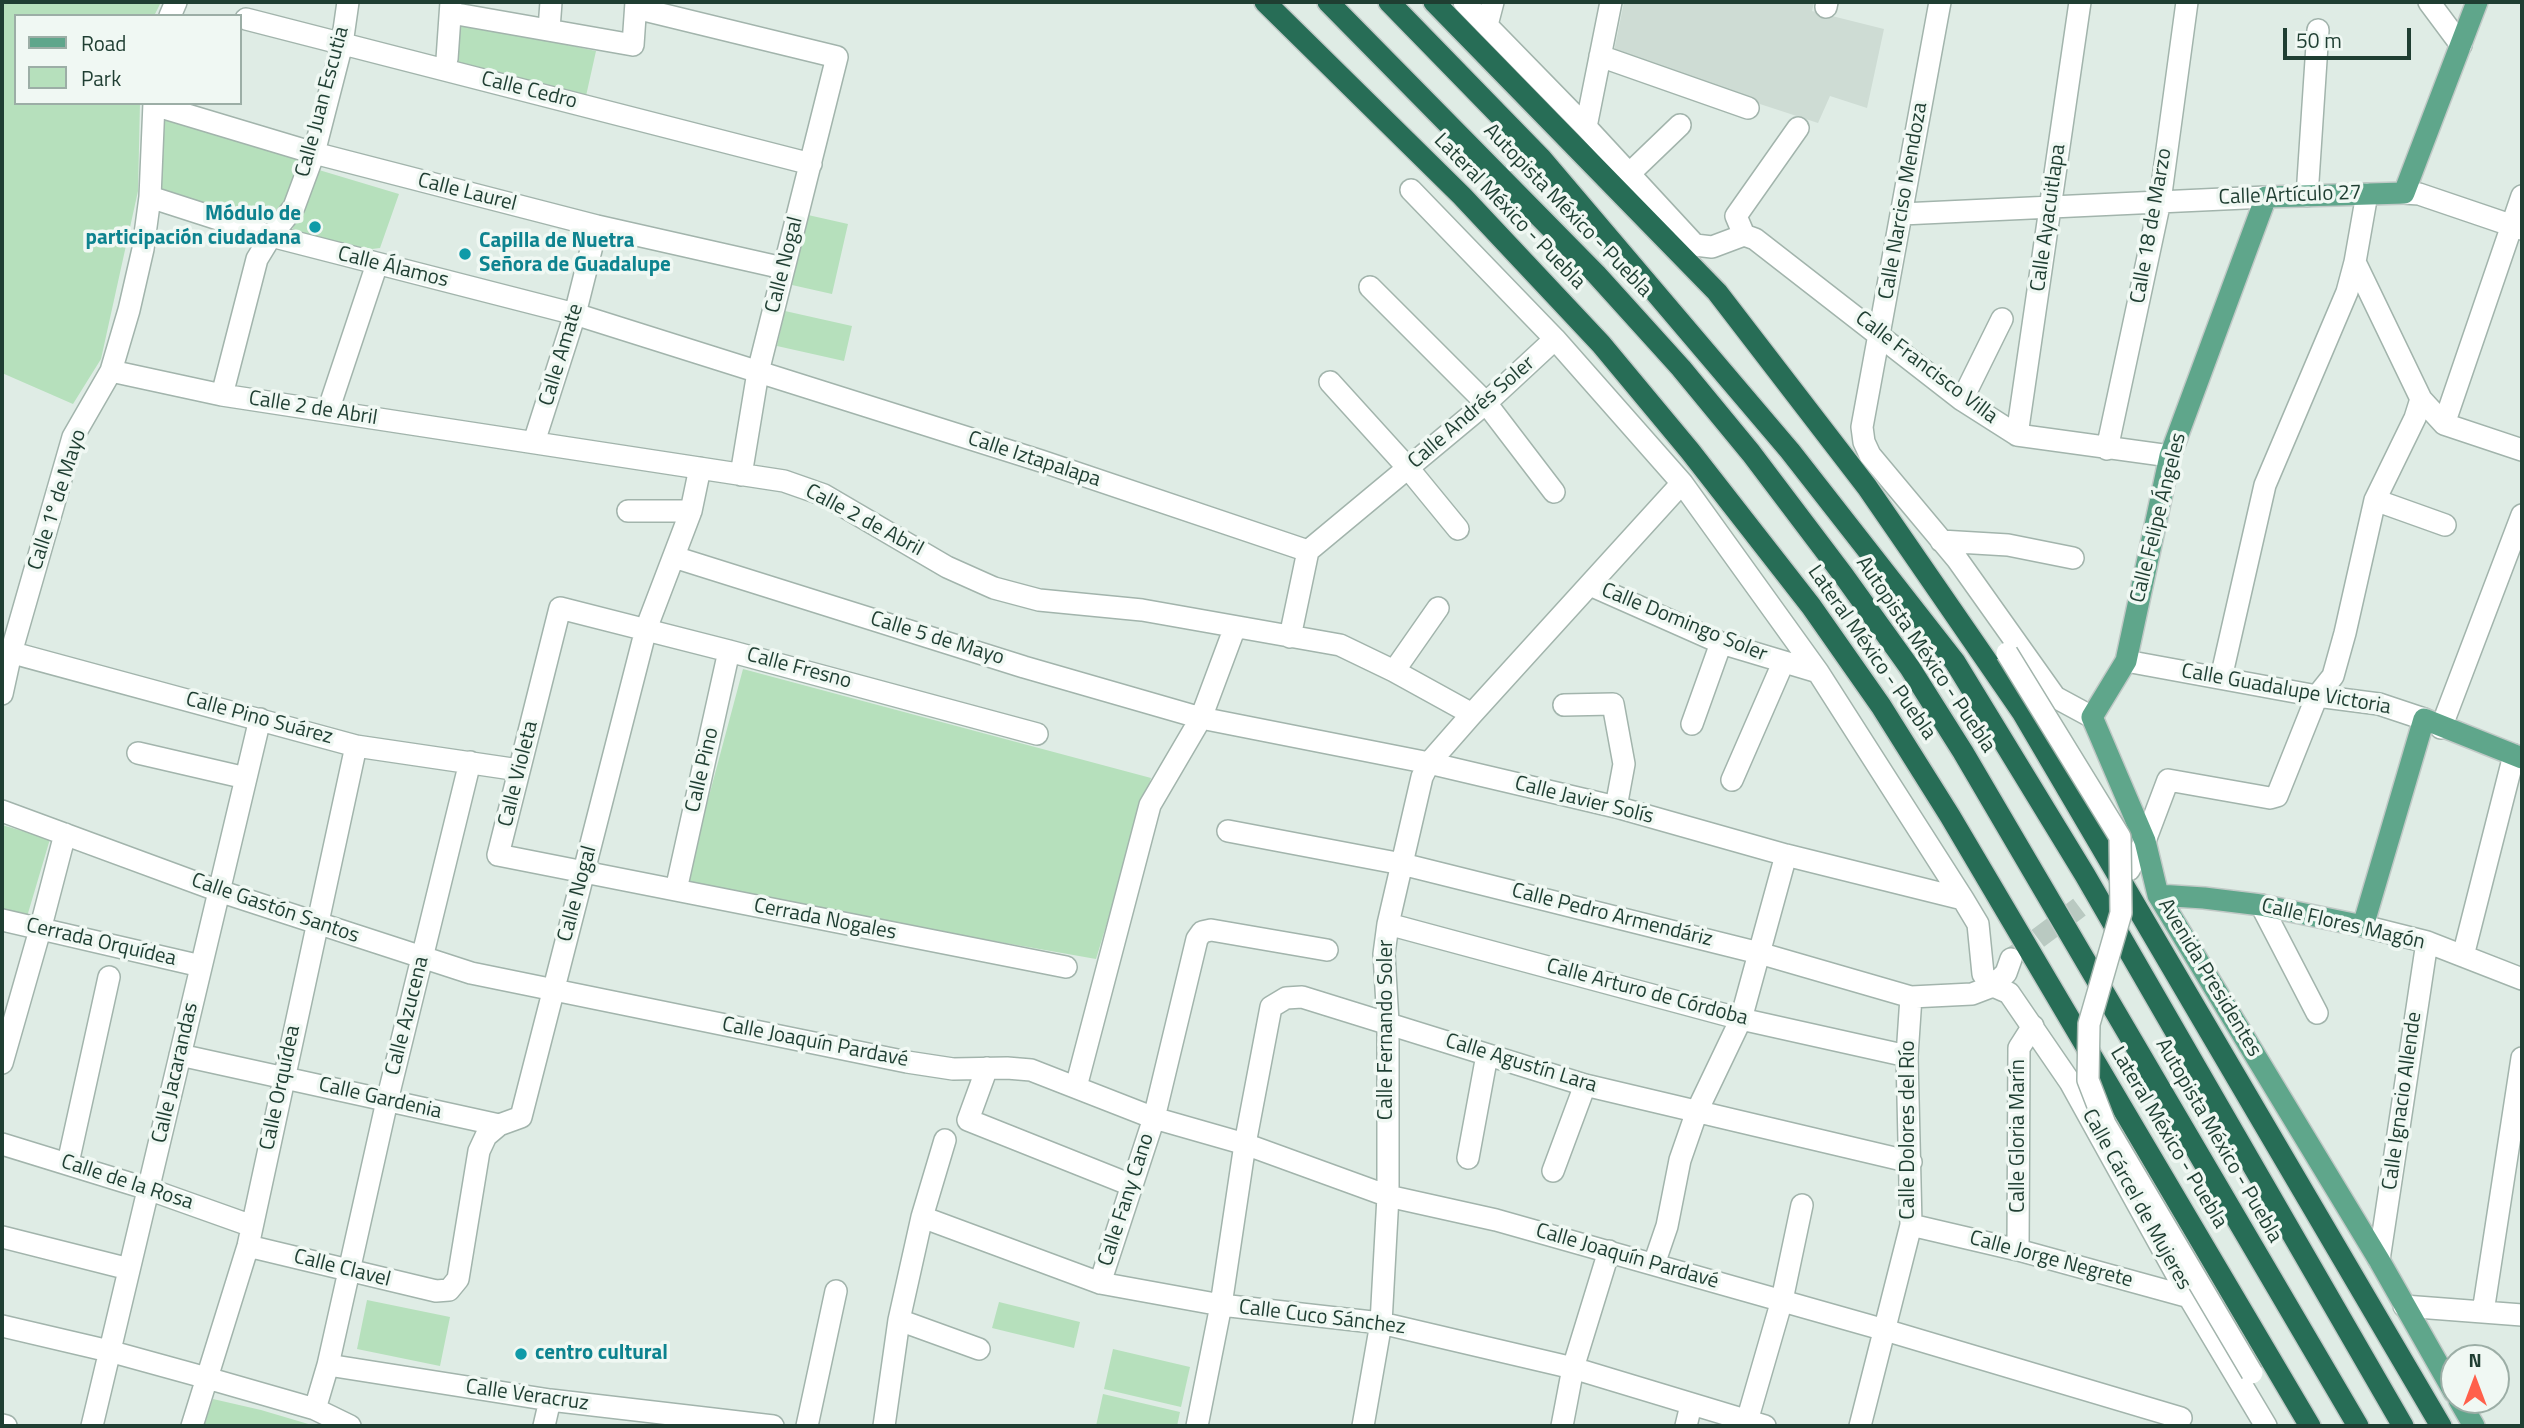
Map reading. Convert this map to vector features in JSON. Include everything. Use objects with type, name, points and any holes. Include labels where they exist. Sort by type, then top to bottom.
[{"type":"highway","name":"Lateral México - Puebla","points":[[1265,2],[1462,196],[1592,335],[1690,451],[1811,606],[1881,706],[1938,797],[2310,1426]]},
{"type":"highway","name":"Autopista México - Puebla","points":[[1328,2],[1596,274],[1707,400],[1797,512],[1844,576],[1910,668],[1963,752],[2358,1426]]},
{"type":"highway","name":"Autopista México - Puebla","points":[[1389,2],[1541,158],[1790,451],[1955,662],[2085,875],[2403,1426]]},
{"type":"highway","points":[[1434,2],[1717,292],[1867,487],[2022,712],[2441,1426]]},
{"type":"main road","points":[[2404,193],[2477,2]]},
{"type":"main road","name":"Calle Artículo 27","points":[[2266,197],[2404,193]]},
{"type":"main road","name":"Calle Felipe Ángeles","points":[[2092,717],[2126,661],[2170,456],[2266,197]]},
{"type":"main road","name":"Avenida Presidentes","points":[[2092,717],[2145,841],[2158,895],[2379,1260],[2440,1368]]},
{"type":"main road","points":[[2362,926],[2433,724]]},
{"type":"main road","name":"Calle Guadalupe Victoria","points":[[2433,724],[2518,756]]},
{"type":"main road","name":"Calle Flores Magón","points":[[2158,895],[2261,905],[2362,926]]},
{"type":"street","name":"Calle Juan Escutia","points":[[222,395],[257,259],[293,207],[314,153],[342,44],[348,2]]},
{"type":"street","points":[[549,29],[551,2]]},
{"type":"street","points":[[1464,2],[1586,127],[1695,245],[1712,247],[1744,236],[1736,216],[1798,128]]},
{"type":"street","points":[[1487,25],[1493,2]]},
{"type":"street","points":[[1586,127],[1611,2]]},
{"type":"street","name":"Calle Narciso Mendoza","points":[[1864,442],[1862,427],[1940,2]]},
{"type":"street","name":"Calle Ayacuitlapa","points":[[2017,435],[2080,2]]},
{"type":"street","name":"Calle 18 de Marzo","points":[[2108,449],[2160,201],[2187,2]]},
{"type":"street","points":[[2429,2],[2461,45]]},
{"type":"street","points":[[447,59],[451,7],[633,45],[636,5]]},
{"type":"street","name":"Calle Nogal","points":[[636,5],[837,57],[758,372],[741,475]]},
{"type":"street","name":"Calle Cedro","points":[[246,19],[811,164]]},
{"type":"street","points":[[2307,196],[2318,30]]},
{"type":"street","points":[[1600,56],[1748,108]]},
{"type":"street","name":"Calle 1º de Mayo","points":[[2,694],[7,651],[74,437],[111,371],[129,310],[143,249],[150,197],[154,105]]},
{"type":"street","name":"Calle Laurel","points":[[157,105],[314,153],[597,226],[783,268]]},
{"type":"street","points":[[1629,174],[1680,125]]},
{"type":"street","points":[[1411,190],[1555,339],[1682,482],[1818,672],[1963,899],[1978,924],[1983,974],[1993,986],[2006,973],[2011,959]]},
{"type":"street","name":"Calle Artículo 27","points":[[2404,193],[2419,194],[2517,227]]},
{"type":"street","points":[[2221,678],[2265,485],[2347,292],[2367,194]]},
{"type":"street","points":[[2444,424],[2517,227],[2522,196]]},
{"type":"street","name":"Calle Álamos","points":[[150,197],[271,236],[576,314],[758,372]]},
{"type":"street","name":"Calle Artículo 27","points":[[1902,214],[2266,197]]},
{"type":"street","name":"Calle Amate","points":[[534,442],[576,314],[597,226]]},
{"type":"street","name":"Calle Francisco Villa","points":[[1744,236],[1755,239],[1962,400],[2017,435],[2170,456]]},
{"type":"street","points":[[2355,262],[2421,399],[2444,424],[2522,450]]},
{"type":"street","points":[[328,411],[377,264]]},
{"type":"street","points":[[1370,287],[1486,403],[1554,492]]},
{"type":"street","points":[[1962,400],[2002,319]]},
{"type":"street","name":"Calle Andrés Soler","points":[[1308,551],[1486,403],[1555,339]]},
{"type":"street","name":"Calle 2 de Abril","points":[[111,371],[222,395],[784,481],[824,495],[947,566],[993,589],[1039,600],[1142,610],[1340,645],[1472,713]]},
{"type":"street","name":"Calle Iztapalapa","points":[[758,372],[1028,457],[1308,551]]},
{"type":"street","points":[[1330,382],[1408,468],[1458,529]]},
{"type":"street","points":[[2129,870],[2145,841],[2168,780],[2270,798],[2277,796],[2317,696],[2333,676],[2375,500],[2415,418],[2421,399]]},
{"type":"street","points":[[1842,454],[1854,450],[1864,442],[1870,455],[1978,588],[2055,697],[2092,717]]},
{"type":"street","name":"Calle Nogal","points":[[436,1291],[449,1290],[458,1279],[479,1150],[486,1136],[499,1125],[521,1116],[646,629],[691,511],[700,468]]},
{"type":"street","name":"Calle Fernando Soler","points":[[1363,1426],[1381,1322],[1388,1196],[1388,1022],[1384,954],[1388,924],[1422,777],[1429,763],[1472,713],[1682,482]]},
{"type":"street","points":[[2375,500],[2445,525]]},
{"type":"street","points":[[628,512],[691,511]]},
{"type":"street","points":[[2433,724],[2522,515]]},
{"type":"street","points":[[1941,541],[2008,545],[2073,558]]},
{"type":"street","points":[[1290,637],[1308,551]]},
{"type":"street","name":"Calle 5 de Mayo","points":[[674,557],[1024,667],[1200,718]]},
{"type":"street","name":"Calle Domingo Soler","points":[[1590,584],[1721,643],[1818,672]]},
{"type":"street","points":[[1978,588],[2007,653],[2120,837],[2121,913],[2089,1024],[2088,1080],[2105,1124],[2252,1373],[2268,1426]]},
{"type":"street","name":"Calle Fresno","points":[[560,608],[1037,734]]},
{"type":"street","name":"Calle Violeta","points":[[560,608],[498,855],[583,874]]},
{"type":"street","points":[[1394,671],[1438,608]]},
{"type":"street","points":[[1076,1087],[1150,805],[1200,718],[1236,627]]},
{"type":"street","points":[[1692,724],[1721,643]]},
{"type":"street","name":"Calle Pino Suárez","points":[[7,651],[356,746],[519,770]]},
{"type":"street","name":"Calle Pino","points":[[676,890],[729,651]]},
{"type":"street","name":"Calle Guadalupe Victoria","points":[[2126,661],[2317,696],[2379,704],[2433,724]]},
{"type":"street","points":[[1732,780],[1783,663]]},
{"type":"street","points":[[1564,705],[1613,704],[1624,764],[1616,807]]},
{"type":"street","name":"Calle Javier Solís","points":[[1200,718],[1429,763],[1616,807],[1786,855],[1963,899]]},
{"type":"street","name":"Calle Jacarandas","points":[[92,1426],[260,719]]},
{"type":"street","name":"Calle Orquídea","points":[[192,1426],[250,1236],[356,746]]},
{"type":"street","points":[[138,753],[246,778]]},
{"type":"street","points":[[2463,956],[2518,756]]},
{"type":"street","name":"Calle Azucena","points":[[328,1365],[387,1101],[470,762]]},
{"type":"street","name":"Calle Gastón Santos","points":[[2,811],[219,891],[471,974],[553,990]]},
{"type":"street","name":"Calle Pedro Armendáriz","points":[[1228,831],[1402,864],[1759,953],[1911,996],[1972,994],[1993,986]]},
{"type":"street","points":[[2,1063],[65,834]]},
{"type":"street","points":[[1654,1264],[1667,1226],[1680,1160],[1697,1111],[1741,1019],[1786,855]]},
{"type":"street","name":"Cerrada Nogales","points":[[583,874],[1066,967]]},
{"type":"street","points":[[2261,905],[2317,1013]]},
{"type":"street","name":"Cerrada Orquídea","points":[[2,920],[201,967]]},
{"type":"street","name":"Calle Arturo de Córdoba","points":[[1388,924],[1741,1019],[1908,1056]]},
{"type":"street","name":"Calle Flores Magón","points":[[2362,926],[2427,942],[2522,979]]},
{"type":"street","name":"Calle Fany Cano","points":[[1100,1283],[1154,1118],[1197,939],[1202,932],[1211,930],[1327,950]]},
{"type":"street","name":"Calle Ignacio Allende","points":[[2379,1260],[2427,942]]},
{"type":"street","points":[[68,1163],[109,977]]},
{"type":"street","name":"Calle Cárcel de Mujeres","points":[[1993,986],[2009,993],[2070,1082],[2189,1297],[2268,1426]]},
{"type":"street","name":"Calle Joaquín Pardavé","points":[[553,990],[907,1062],[954,1069],[1031,1070],[1154,1118],[1245,1144],[1388,1196],[1496,1220],[1609,1251],[1885,1329],[2181,1418]]},
{"type":"street","name":"Calle Dolores del Río","points":[[1860,1426],[1911,1225],[1908,1056],[1911,996]]},
{"type":"street","name":"Calle Agustín Lara","points":[[1245,1144],[1271,1007],[1286,998],[1302,997],[1586,1085],[1911,1162]]},
{"type":"street","name":"Calle Gloria Marín","points":[[2018,1250],[2019,1048],[2033,1026]]},
{"type":"street","name":"Calle Gardenia","points":[[180,1055],[499,1125]]},
{"type":"street","points":[[1468,1158],[1487,1055]]},
{"type":"street","points":[[2483,1312],[2522,1058]]},
{"type":"street","points":[[987,1068],[968,1120],[1131,1185]]},
{"type":"street","points":[[1553,1171],[1586,1085]]},
{"type":"street","points":[[884,1426],[899,1320],[922,1217],[946,1140]]},
{"type":"street","name":"Calle de la Rosa","points":[[2,1144],[148,1189],[250,1236]]},
{"type":"street","points":[[1197,1426],[1221,1305],[1245,1144]]},
{"type":"street","points":[[1756,1424],[1801,1205]]},
{"type":"street","name":"Calle Cuco Sánchez","points":[[922,1217],[1100,1283],[1221,1305],[1381,1322],[1573,1368],[1756,1424]]},
{"type":"street","name":"Calle Jorge Negrete","points":[[1911,1225],[2018,1250],[2189,1297]]},
{"type":"street","name":"Calle Clavel","points":[[250,1236],[350,1271],[436,1291]]},
{"type":"street","points":[[2,1237],[129,1269]]},
{"type":"street","points":[[1562,1426],[1573,1368],[1609,1251]]},
{"type":"street","points":[[807,1426],[836,1291]]},
{"type":"street","points":[[2404,1307],[2522,1315]]},
{"type":"street","points":[[899,1320],[979,1349]]},
{"type":"street","points":[[2,1326],[110,1352],[315,1409],[350,1426]]},
{"type":"street","points":[[315,1409],[328,1365]]},
{"type":"street","name":"Calle Veracruz","points":[[328,1365],[550,1400],[649,1420],[764,1426]]},
{"type":"street","points":[[544,1426],[550,1400]]},
{"type":"street","points":[[1686,1426],[1691,1405]]},
{"type":"shaded area","points":[[1624,2],[1814,2],[1812,11],[1884,29],[1867,108],[1830,96],[1818,123],[1613,56]]},
{"type":"green space","points":[[2,2],[161,2],[155,14],[14,14],[14,105],[140,105],[138,191],[101,359],[73,404],[2,373]]},
{"type":"green space","points":[[454,21],[596,51],[586,96],[451,60]]},
{"type":"green space","points":[[162,114],[299,157],[288,199],[259,225],[158,194]]},
{"type":"green space","points":[[319,170],[399,194],[380,248],[364,250],[292,230]]},
{"type":"green space","points":[[808,215],[848,224],[832,294],[792,285]]},
{"type":"green space","points":[[785,311],[852,326],[844,361],[777,346]]},
{"type":"green space","points":[[743,669],[1151,778],[1096,959],[875,920],[686,882]]},
{"type":"green space","points":[[2,825],[50,839],[26,920],[2,913]]},
{"type":"green space","points":[[367,1300],[450,1317],[440,1366],[357,1349]]},
{"type":"green space","points":[[999,1302],[1080,1322],[1074,1348],[992,1328]]},
{"type":"green space","points":[[1113,1349],[1190,1367],[1181,1407],[1104,1389]]},
{"type":"green space","points":[[1103,1394],[1180,1412],[1177,1426],[1096,1426]]},
{"type":"green space","points":[[213,1399],[261,1410],[315,1426],[204,1426]]},
{"type":"tunnel","points":[[2013,957],[2129,870]]},
{"type":"place","name":"Módulo de participación ciudadana","points":[[315,227]]},
{"type":"place","name":"Capilla de Nuetra Señora de Guadalupe","points":[[465,254]]},
{"type":"place","name":"centro cultural","points":[[521,1354]]}]
